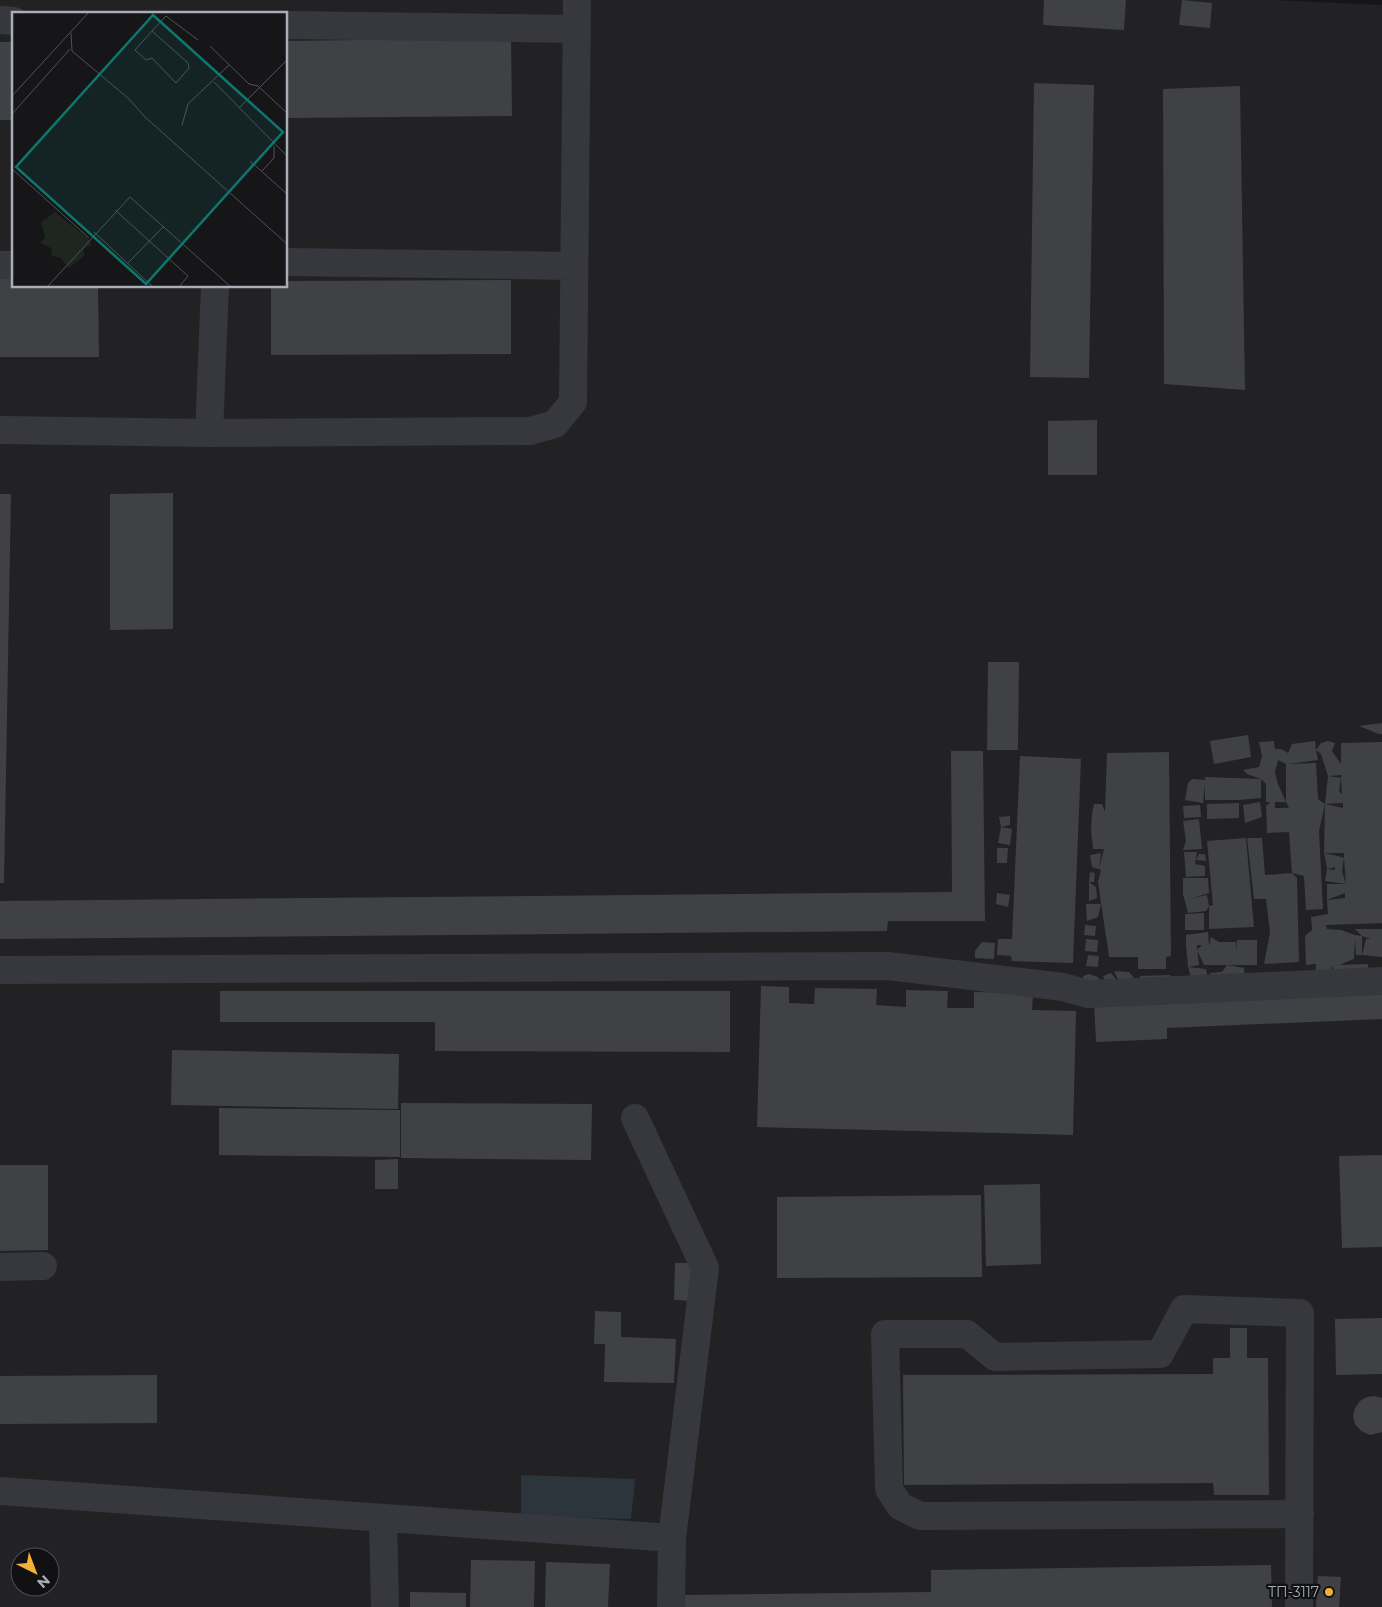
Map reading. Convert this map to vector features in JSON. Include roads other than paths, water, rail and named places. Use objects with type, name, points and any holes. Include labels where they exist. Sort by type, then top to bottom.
[{"type":"street","points":[[0,430],[209,433],[530,430],[556,424],[573,402],[577,0]]},
{"type":"street","points":[[288,25],[576,29]]},
{"type":"street","points":[[288,262],[574,266]]},
{"type":"street","points":[[209,433],[215,288]]},
{"type":"street","points":[[0,970],[888,966],[1063,987],[1088,994],[1382,981]]},
{"type":"street","points":[[635,1118],[705,1268],[672,1538],[671,1607]]},
{"type":"street","points":[[0,1267],[43,1266]]},
{"type":"street","points":[[1299,1607],[1300,1514],[1300,1313],[1184,1309],[1160,1354],[995,1357],[967,1334],[886,1334],[889,1489],[900,1506],[920,1516],[1300,1514]]},
{"type":"street","points":[[0,1491],[672,1538]]},
{"type":"street","points":[[383,1518],[385,1607]]},
{"type":"place","name":"ТП-3117","points":[[1329,1592]]}]
